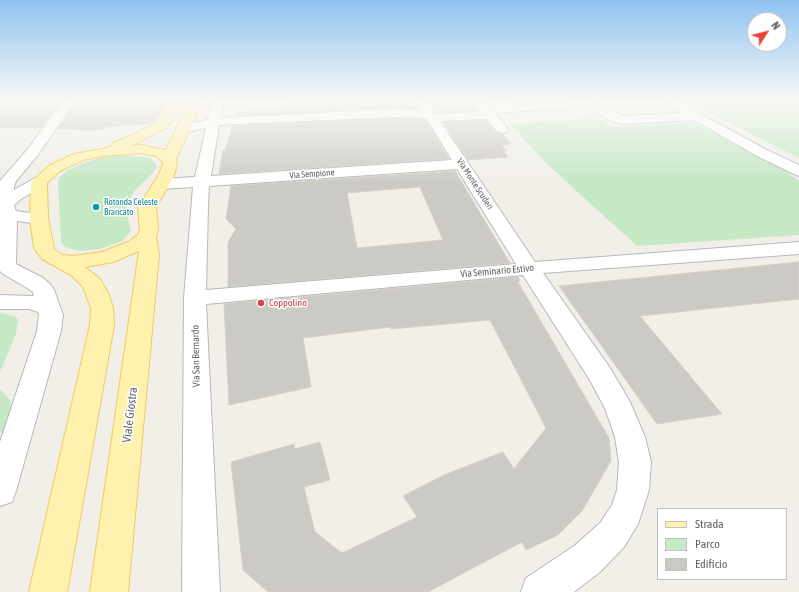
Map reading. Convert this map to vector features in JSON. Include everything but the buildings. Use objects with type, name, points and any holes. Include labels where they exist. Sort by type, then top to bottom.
[{"type":"main road","points":[[104,152],[138,138],[158,128]]},
{"type":"main road","points":[[58,260],[73,262],[106,258],[135,246],[147,237],[149,229],[147,207],[162,184],[168,171],[169,159],[182,129]]},
{"type":"main road","points":[[48,592],[102,325],[102,308],[98,295],[92,284],[78,271],[49,255],[44,248],[39,219],[39,182],[55,168],[79,158],[104,152],[141,149],[161,153],[169,159]]},
{"type":"main road","name":"Viale Giostra","points":[[108,592],[149,254],[147,237]]},
{"type":"street","points":[[0,491],[49,332],[51,315],[43,290],[35,283],[3,267],[4,204],[8,180],[32,153],[50,128]]},
{"type":"street","points":[[182,129],[188,128]]},
{"type":"street","name":"Via San Bernardo","points":[[200,592],[195,298],[199,207],[202,181],[214,128]]},
{"type":"street","name":"Via Monte Scuderi","points":[[439,128],[599,372],[619,408],[630,437],[635,462],[633,490],[626,513],[612,535],[587,558],[552,585],[540,592]]},
{"type":"street","points":[[717,128],[762,153],[799,170]]},
{"type":"street","name":"Via Sempione","points":[[162,184],[462,164]]},
{"type":"street","points":[[4,204],[39,182]]},
{"type":"street","points":[[4,204],[39,219]]},
{"type":"street","name":"Via Seminario Estivo","points":[[195,298],[530,268],[799,248]]},
{"type":"street","points":[[0,302],[30,302],[48,307]]},
{"type":"green space","points":[[513,128],[703,128],[776,164],[799,181],[799,235],[637,246],[547,164]]},
{"type":"green space","points":[[739,128],[799,128],[799,158]]},
{"type":"green space","points":[[124,155],[150,158],[156,164],[156,168],[153,173],[135,190],[128,202],[127,215],[131,231],[122,241],[100,249],[80,251],[65,247],[61,242],[58,182],[60,177],[68,170],[83,163],[103,157]]},
{"type":"green space","points":[[0,313],[14,316],[18,320],[16,334],[0,372]]},
{"type":"green space","points":[[0,389],[11,401],[7,430],[0,432]]},
{"type":"place","name":"Rotonda Celeste Brancato","points":[[96,207]]},
{"type":"place","name":"Coppolino","points":[[261,303]]}]
